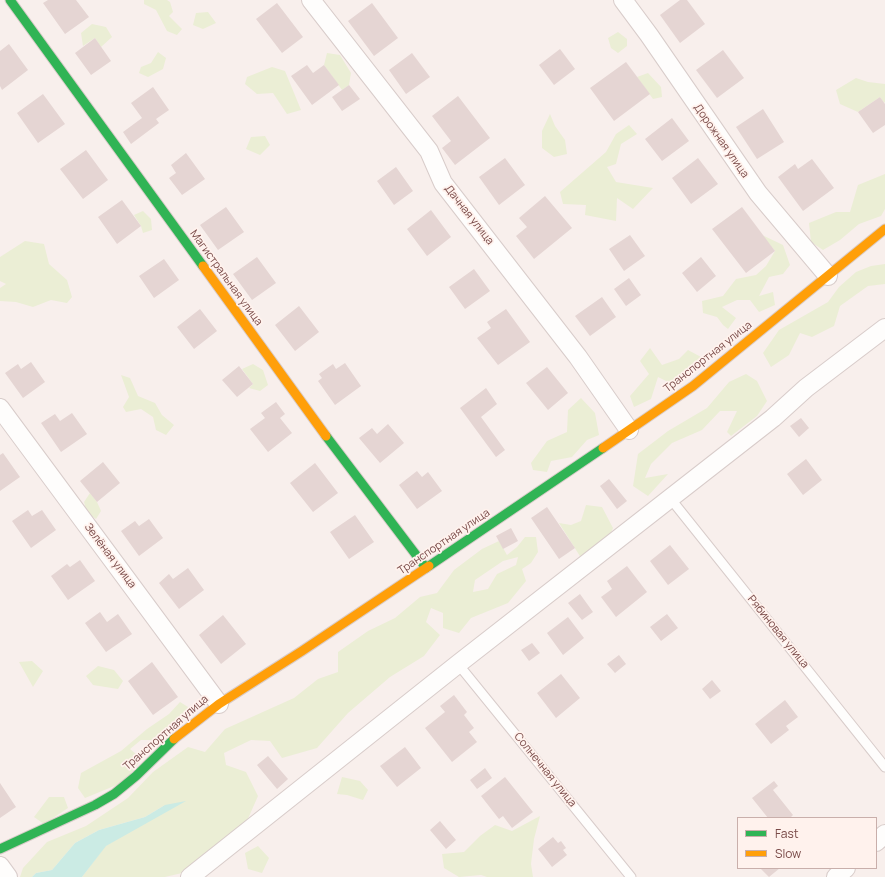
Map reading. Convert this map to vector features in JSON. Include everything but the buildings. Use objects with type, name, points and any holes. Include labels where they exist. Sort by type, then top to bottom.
[{"type":"street","name":"Магистральная улица","points":[[10,0],[334,447],[426,568]]},
{"type":"street","name":"Дачная улица","points":[[311,0],[428,151],[443,183],[578,357],[629,430]]},
{"type":"street","name":"Дорожная улица","points":[[623,0],[649,35],[758,193],[828,276]]},
{"type":"street","name":"Транспортная улица","points":[[0,849],[96,805],[114,794],[193,724],[219,704],[302,651],[426,568],[693,386],[885,229]]},
{"type":"street","points":[[190,877],[458,664],[772,418],[806,388],[885,328]]},
{"type":"street","name":"Зелёная улица","points":[[0,408],[219,704]]},
{"type":"street","points":[[877,841],[885,834]]},
{"type":"street","points":[[0,866],[8,877]]},
{"type":"street","points":[[836,877],[845,869]]},
{"type":"lane","name":"Рябиновая улица","points":[[670,498],[885,767]]},
{"type":"lane","name":"Солнечная улица","points":[[458,664],[631,877]]},
{"type":"green space","points":[[144,0],[167,0],[170,2],[173,12],[169,16],[182,29],[177,35],[167,31],[156,10],[144,4]]},
{"type":"green space","points":[[208,12],[216,23],[203,29],[193,25],[196,13]]},
{"type":"green space","points":[[92,24],[106,27],[112,37],[101,47],[95,38],[83,46],[81,33]]},
{"type":"green space","points":[[618,32],[627,39],[627,46],[618,53],[611,48],[608,38]]},
{"type":"green space","points":[[158,52],[166,58],[163,69],[148,77],[139,73],[141,67],[151,63]]},
{"type":"green space","points":[[327,53],[340,55],[351,73],[349,85],[342,90],[324,65]]},
{"type":"green space","points":[[272,67],[285,71],[301,110],[287,114],[273,93],[257,94],[245,84],[247,77]]},
{"type":"green space","points":[[648,73],[661,87],[662,97],[653,99],[637,77]]},
{"type":"green space","points":[[856,78],[868,82],[885,84],[885,102],[884,103],[880,97],[858,112],[840,104],[836,90]]},
{"type":"green space","points":[[550,114],[555,126],[565,140],[567,154],[554,157],[542,148],[542,131]]},
{"type":"green space","points":[[629,125],[637,134],[621,144],[616,164],[607,167],[616,182],[653,188],[633,209],[617,198],[616,221],[585,215],[586,205],[563,204],[560,192],[606,152],[616,134]]},
{"type":"green space","points":[[265,136],[270,145],[260,155],[246,149],[251,137]]},
{"type":"green space","points":[[885,174],[885,209],[881,216],[859,224],[840,240],[823,250],[811,242],[809,223],[836,212],[850,212],[858,185]]},
{"type":"green space","points":[[143,211],[151,219],[152,230],[143,233],[141,226],[134,215]]},
{"type":"green space","points":[[762,235],[783,245],[790,265],[783,274],[769,277],[759,296],[773,292],[775,305],[759,312],[750,300],[737,300],[722,307],[736,318],[728,329],[717,317],[703,313],[702,301],[723,296],[736,279],[756,275],[766,266],[775,251]]},
{"type":"green space","points":[[25,241],[44,244],[49,264],[67,280],[72,297],[67,303],[51,300],[33,307],[16,302],[0,301],[0,288],[6,284],[0,281],[0,257]]},
{"type":"green space","points":[[885,264],[885,284],[868,286],[840,306],[834,326],[812,337],[800,333],[789,355],[771,367],[763,353],[779,330],[828,302],[839,287],[856,272],[871,266]]},
{"type":"green space","points":[[650,348],[662,365],[679,359],[688,350],[701,357],[686,375],[668,382],[658,377],[651,399],[634,407],[630,396],[649,374],[640,361]]},
{"type":"green space","points":[[253,364],[263,370],[268,385],[260,391],[249,388],[253,384],[242,369]]},
{"type":"green space","points":[[746,374],[757,381],[767,401],[757,416],[731,436],[727,432],[737,411],[720,411],[702,430],[672,443],[651,464],[645,478],[668,474],[648,496],[633,486],[638,454],[668,431],[707,408],[729,382]]},
{"type":"green space","points":[[121,375],[130,378],[138,396],[155,403],[162,415],[174,425],[166,435],[156,430],[153,417],[141,409],[126,412],[123,407],[129,397]]},
{"type":"green space","points":[[581,398],[595,413],[599,435],[587,440],[572,457],[551,461],[547,472],[533,470],[531,463],[547,441],[567,432],[568,410]]},
{"type":"green space","points":[[90,493],[97,502],[101,511],[96,519],[87,513],[84,502]]},
{"type":"green space","points":[[586,505],[602,507],[613,528],[606,545],[583,561],[559,523],[571,525],[581,521]]},
{"type":"green space","points":[[525,537],[536,537],[538,552],[531,563],[522,569],[526,581],[508,603],[471,618],[459,633],[443,628],[443,613],[431,608],[426,622],[440,635],[424,656],[390,677],[348,713],[317,748],[282,758],[270,741],[251,740],[224,753],[226,765],[246,772],[258,796],[247,821],[182,873],[165,877],[82,877],[105,846],[119,838],[165,805],[145,817],[99,830],[75,843],[52,870],[36,873],[32,877],[20,877],[23,868],[47,842],[86,826],[128,798],[153,772],[188,747],[205,752],[225,729],[294,698],[318,679],[338,672],[338,652],[368,631],[395,618],[420,597],[437,593],[454,570],[482,549],[499,541],[507,555],[517,547]],"holes":[[[518,557],[516,565],[497,574],[488,589],[473,592],[475,580],[503,561]]]},
{"type":"green space","points":[[32,661],[43,671],[33,687],[19,662]]},
{"type":"green space","points":[[98,666],[114,670],[123,681],[118,689],[93,685],[86,676]]},
{"type":"green space","points":[[180,702],[188,707],[181,723],[164,730],[155,740],[141,740],[130,749],[142,759],[124,782],[85,798],[78,788],[81,773],[121,751],[147,729],[169,714]]},
{"type":"green space","points":[[342,777],[360,781],[368,790],[363,800],[347,795],[337,794]]},
{"type":"green space","points":[[49,797],[64,797],[68,808],[44,824],[34,817]]},
{"type":"green space","points":[[540,816],[534,839],[531,864],[533,877],[487,877],[481,875],[459,877],[444,868],[442,854],[464,852],[480,836],[495,825],[512,831]]},
{"type":"green space","points":[[258,846],[269,858],[262,873],[248,869],[245,853]]},
{"type":"water","points":[[186,801],[106,846],[82,877],[32,877],[36,873],[52,870],[75,843],[99,830],[145,817],[165,805]]},
{"type":"traffic: fast","points":[[10,0],[203,266]]},
{"type":"traffic: fast","points":[[326,436],[426,568]]},
{"type":"traffic: fast","points":[[429,566],[603,448]]},
{"type":"traffic: fast","points":[[0,849],[95,805],[114,794],[136,776],[174,739]]},
{"type":"traffic: slow","points":[[603,448],[693,386],[885,229]]},
{"type":"traffic: slow","points":[[203,266],[326,436]]},
{"type":"traffic: slow","points":[[174,739],[219,704],[302,651],[429,566]]}]
